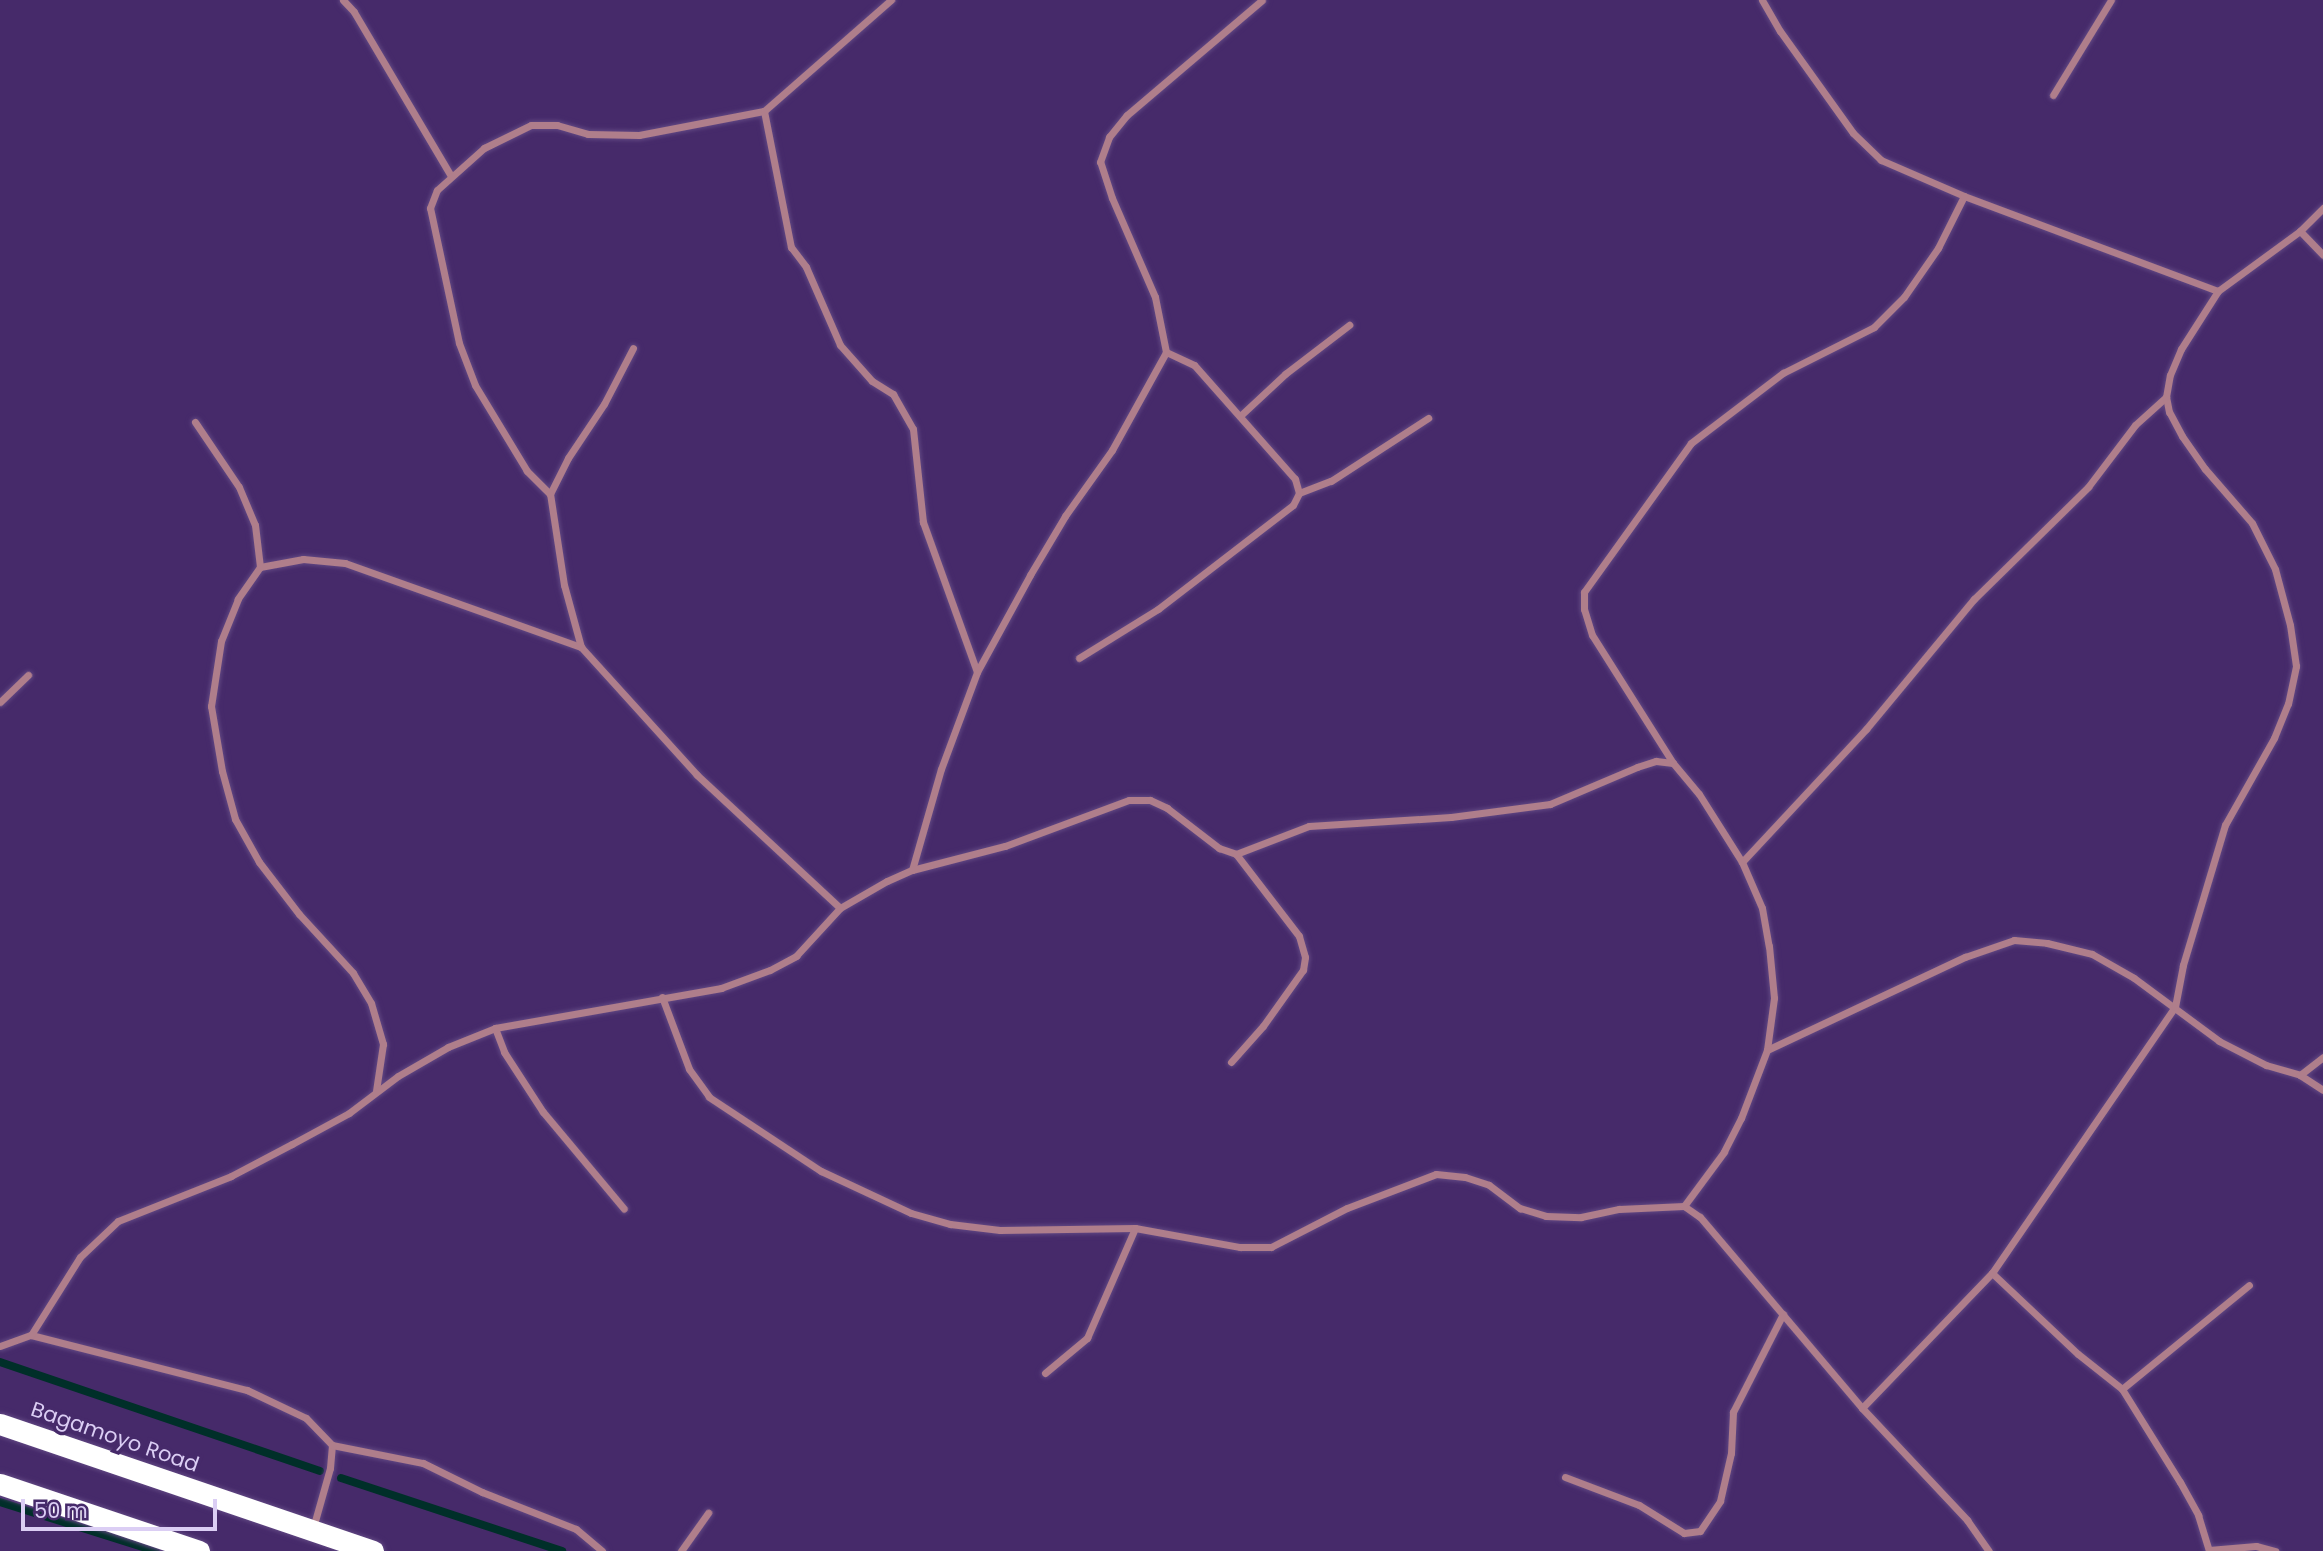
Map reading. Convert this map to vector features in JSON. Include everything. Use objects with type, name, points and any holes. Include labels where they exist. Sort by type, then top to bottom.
[{"type":"highway","name":"Bagamoyo Road","points":[[0,1424],[373,1551]]},
{"type":"highway","points":[[0,1484],[199,1551]]},
{"type":"street","points":[[343,0],[355,12],[451,176]]},
{"type":"street","points":[[550,494],[527,471],[481,396],[459,343],[429,208],[437,190],[484,148],[531,125],[557,124],[588,134],[639,135],[764,111],[891,0]]},
{"type":"street","points":[[912,870],[941,769],[977,672],[1030,575],[1112,450],[1166,352],[1156,297],[1112,198],[1100,162],[1109,137],[1126,115],[1262,0]]},
{"type":"street","points":[[1762,0],[1780,31],[1853,133],[1881,160],[1964,196],[2218,291]]},
{"type":"street","points":[[2053,94],[2111,0]]},
{"type":"street","points":[[764,111],[790,247],[806,267],[840,345],[872,381],[893,394],[914,429],[923,522],[977,672]]},
{"type":"street","points":[[1684,1206],[1724,1152],[1741,1118],[1767,1050],[1774,998],[1769,946],[1762,908],[1742,862],[1699,794],[1673,763],[1592,635],[1584,609],[1584,592],[1691,443],[1783,373],[1874,327],[1904,297],[1938,248],[1964,196]]},
{"type":"street","points":[[1862,1408],[1992,1273],[2175,1007],[2183,965],[2225,825],[2274,738],[2288,704],[2296,666],[2290,625],[2275,569],[2252,523],[2205,469],[2169,412],[2166,397],[2170,375],[2181,349],[2218,291],[2300,231],[2323,208]]},
{"type":"street","points":[[2300,231],[2323,256]]},
{"type":"street","points":[[1240,416],[1285,374],[1349,325]]},
{"type":"street","points":[[633,348],[604,404],[568,458],[550,494],[564,585],[581,647],[697,775],[755,826],[840,908]]},
{"type":"street","points":[[1079,658],[1158,609],[1293,505],[1299,492],[1295,479],[1194,365],[1166,352]]},
{"type":"street","points":[[1742,862],[1866,729],[1974,598],[2088,486],[2135,425],[2166,397]]},
{"type":"street","points":[[1299,492],[1331,481],[1428,418]]},
{"type":"street","points":[[195,422],[239,487],[255,525],[260,567],[238,599],[221,641],[211,706],[222,771],[235,819],[259,862],[299,914],[353,973],[371,1003],[383,1044],[376,1092]]},
{"type":"street","points":[[260,567],[303,559],[345,563],[581,647]]},
{"type":"street","points":[[0,702],[28,675]]},
{"type":"street","points":[[1236,854],[1309,826],[1451,817],[1550,804],[1637,767],[1656,761],[1673,763]]},
{"type":"street","points":[[31,1335],[80,1257],[118,1221],[231,1176],[349,1113],[376,1092],[448,1047],[495,1028],[721,988],[770,970],[796,956],[840,908],[912,870],[1005,846],[1129,800],[1150,800],[1167,808],[1219,848],[1236,854],[1299,936],[1305,957],[1303,970],[1263,1026],[1231,1062]]},
{"type":"street","points":[[1767,1050],[1955,961],[2014,940],[2047,943],[2092,954],[2134,978],[2219,1041],[2266,1065],[2300,1075],[2323,1090]]},
{"type":"street","points":[[662,997],[689,1069],[709,1097],[821,1171],[911,1213],[950,1224],[1000,1230],[1135,1228],[1240,1247],[1271,1247],[1347,1208],[1436,1174],[1465,1177],[1489,1185],[1520,1208],[1546,1216],[1581,1217],[1619,1209],[1684,1206],[1700,1217],[1862,1408],[1948,1498],[1989,1551]]},
{"type":"street","points":[[495,1028],[504,1052],[543,1112],[624,1209]]},
{"type":"street","points":[[2300,1075],[2323,1057]]},
{"type":"street","points":[[1045,1373],[1087,1338],[1135,1228]]},
{"type":"street","points":[[1992,1273],[2078,1354],[2122,1389],[2198,1515],[2209,1550],[2256,1546],[2275,1551]]},
{"type":"street","points":[[2122,1389],[2249,1285]]},
{"type":"street","points":[[1565,1477],[1639,1505],[1684,1533],[1699,1531],[1720,1501],[1731,1453],[1733,1412],[1783,1314]]},
{"type":"street","points":[[0,1346],[31,1335],[247,1390],[306,1418],[332,1446],[423,1462],[482,1492],[576,1529],[602,1551]]},
{"type":"street","points":[[312,1530],[330,1468],[332,1446]]},
{"type":"street","points":[[681,1551],[708,1513]]},
{"type":"waterway","points":[[0,1362],[320,1471]]},
{"type":"waterway","points":[[341,1478],[562,1551]]},
{"type":"waterway","points":[[0,1502],[155,1551]]}]
